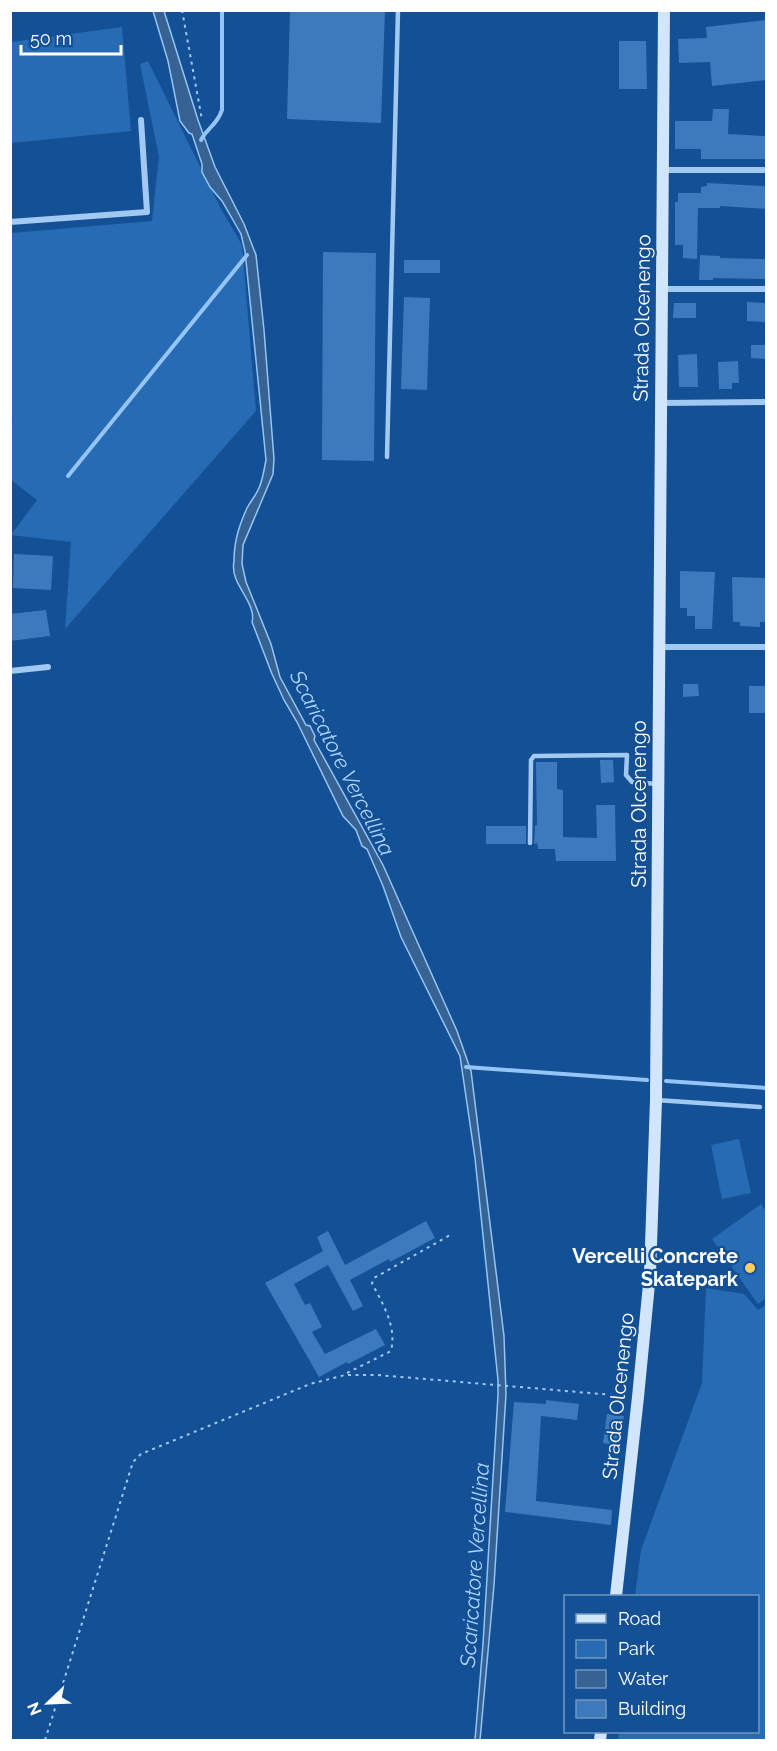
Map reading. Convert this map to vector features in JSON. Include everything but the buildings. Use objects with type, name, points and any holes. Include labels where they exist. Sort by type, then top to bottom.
[{"type":"street","name":"Strada Olcenengo","points":[[616,1595],[650,1274],[656,1100],[664,10]]},
{"type":"street","points":[[10,222],[147,212],[141,120]]},
{"type":"street","points":[[662,170],[766,170]]},
{"type":"street","points":[[662,289],[766,289]]},
{"type":"street","points":[[660,404],[766,402]]},
{"type":"street","points":[[659,647],[766,647]]},
{"type":"street","points":[[10,671],[48,667]]},
{"type":"lane","points":[[387,457],[398,10]]},
{"type":"lane","points":[[530,843],[531,760],[534,756],[627,755],[626,775],[632,782],[659,784]]},
{"type":"lane","points":[[656,1100],[760,1107]]},
{"type":"path","points":[[182,10],[202,120]]},
{"type":"path","points":[[45,1740],[133,1462],[141,1454],[310,1384],[345,1375],[391,1351],[394,1339],[390,1319],[372,1283],[374,1278],[452,1234]]},
{"type":"path","points":[[345,1375],[378,1375],[638,1397]]},
{"type":"green space","points":[[122,27],[131,131],[11,143],[11,42]]},
{"type":"green space","points":[[148,61],[220,207],[242,245],[256,411],[65,629],[71,542],[11,535],[37,500],[11,480],[10,423],[13,420],[10,417],[11,233],[152,221],[159,157],[140,64]]},
{"type":"green space","points":[[739,1139],[751,1193],[722,1199],[711,1145]]},
{"type":"green space","name":"Vercelli Concrete Skatepark","points":[[761,1204],[766,1212],[766,1298],[758,1304],[712,1239]]},
{"type":"green space","points":[[706,1288],[744,1294],[758,1310],[766,1305],[766,1740],[618,1740],[619,1733],[759,1733],[759,1595],[635,1595],[641,1550],[702,1383]]},
{"type":"water","points":[[153,11],[164,11],[215,167],[244,224],[256,255],[274,459],[273,474],[243,545],[242,564],[246,582],[271,644],[280,677],[306,725],[310,726],[315,736],[314,740],[383,865],[457,1031],[471,1071],[504,1336],[506,1394],[494,1585],[480,1740],[475,1740],[483,1644],[498,1380],[475,1158],[460,1056],[401,937],[367,849],[362,846],[356,830],[343,816],[284,700],[252,622],[252,611],[235,577],[235,547],[238,534],[247,508],[260,485],[266,460],[245,251],[241,234],[202,172],[202,164],[192,134],[180,121],[168,61]]},
{"type":"waterway","points":[[201,140],[222,110],[222,10]]},
{"type":"waterway","points":[[68,476],[247,255]]},
{"type":"waterway","name":"Scaricatore Vercellina","points":[[466,1067],[647,1080]]},
{"type":"waterway","name":"Scaricatore Vercellina","points":[[666,1081],[766,1088]]},
{"type":"place","name":"Vercelli Concrete Skatepark","points":[[750,1268]]}]
